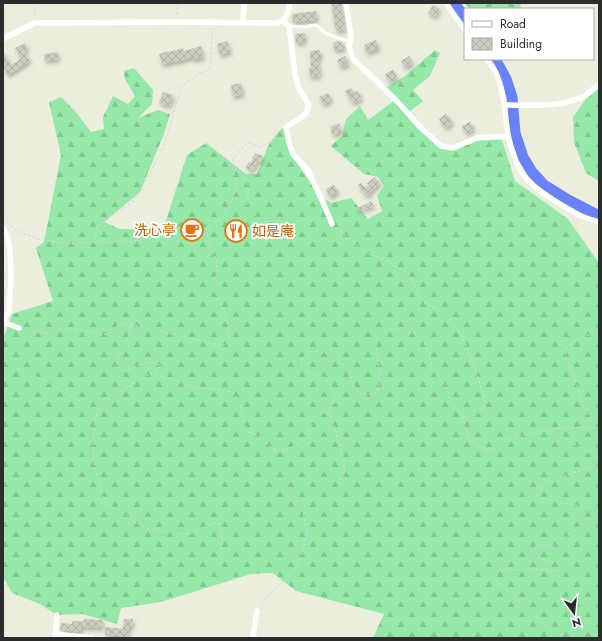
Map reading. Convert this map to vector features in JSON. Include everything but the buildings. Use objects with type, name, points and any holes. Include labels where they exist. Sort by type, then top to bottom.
[{"type":"street","points":[[243,22],[244,3]]},
{"type":"street","points":[[3,39],[35,23],[277,23],[283,21],[287,16],[290,3]]},
{"type":"street","points":[[346,3],[351,37],[349,47],[353,59],[397,101],[420,127],[441,146],[453,148],[477,138],[508,136]]},
{"type":"street","points":[[446,3],[464,29]]},
{"type":"street","points":[[283,21],[289,26],[298,87],[309,105],[305,115],[286,127],[289,143],[293,154],[306,169],[322,200],[332,224]]},
{"type":"street","points":[[487,60],[494,69],[500,85],[508,136],[517,164],[524,176],[536,188],[580,215],[599,222]]},
{"type":"street","points":[[504,105],[546,105],[566,102],[584,96],[599,85]]},
{"type":"street","points":[[3,228],[8,238],[10,250],[11,279],[9,310],[3,322],[19,328]]},
{"type":"street","points":[[253,638],[257,611]]},
{"type":"street","points":[[57,615],[55,636],[92,638]]},
{"type":"lane","points":[[289,26],[302,27],[316,25],[325,33],[350,42]]},
{"type":"path","points":[[34,3],[35,23]]},
{"type":"path","points":[[176,3],[176,22]]},
{"type":"path","points":[[94,242],[97,227],[132,202],[143,187],[164,146],[181,87],[199,74],[209,69],[211,65],[212,22]]},
{"type":"path","points":[[19,328],[50,334],[61,329],[81,330],[103,335],[109,334],[116,327],[125,323],[222,346],[227,343],[229,334],[226,316],[218,295],[212,287],[217,274],[217,262],[210,245],[208,233],[211,226],[225,215],[235,194],[237,187],[232,167],[234,157],[247,143],[260,147],[269,143],[282,128],[286,127]]},
{"type":"path","points":[[233,162],[235,169],[246,179],[248,190],[246,208]]},
{"type":"path","points":[[3,219],[17,232],[38,239],[68,244],[127,242],[162,237]]},
{"type":"path","points":[[332,224],[368,254],[386,260],[401,270],[407,271],[422,301],[444,313],[452,322],[462,337],[473,362],[486,403],[484,409],[478,414],[462,418]]},
{"type":"path","points":[[130,324],[128,338],[115,367],[120,370],[125,370],[142,363],[156,363],[161,366],[106,402],[97,411],[93,441],[94,464],[101,491],[107,504],[123,512],[133,521],[148,529],[189,534],[201,530],[213,523],[219,523],[223,544],[221,561]]},
{"type":"path","points":[[340,480],[345,472],[344,461],[330,411],[335,401],[332,389],[325,378],[301,369],[301,361],[308,354],[316,351],[323,352],[342,362],[349,373],[354,387],[359,393],[366,396],[374,394],[378,391],[380,374],[376,336],[386,329],[416,334],[424,343],[430,354],[432,370],[445,385],[449,401],[462,418],[469,438],[477,445],[488,450],[493,449],[506,439],[536,432],[564,428],[599,427]]},
{"type":"path","points":[[599,332],[588,335],[568,345],[565,352],[566,360],[576,380],[586,411],[590,417],[599,420]]},
{"type":"path","points":[[3,361],[45,381],[97,411]]},
{"type":"path","points":[[150,374],[170,378],[192,387],[232,392],[240,403],[244,426],[248,432],[260,436],[272,448],[279,452],[294,446],[308,437],[317,414],[330,411]]},
{"type":"path","points":[[551,430],[599,459]]},
{"type":"path","points":[[599,468],[596,466],[591,466],[537,487],[535,492],[537,496],[564,503],[587,507],[599,506]]},
{"type":"path","points":[[257,611],[266,597],[287,579],[296,568],[302,554],[307,532],[302,512],[286,483]]},
{"type":"path","points":[[553,638],[549,629],[499,584],[496,580],[496,574],[498,571],[503,570],[561,570],[563,566],[561,563],[546,561],[541,558],[536,553],[536,546],[539,544],[550,547],[554,546],[592,516],[599,515]]},
{"type":"green space","points":[[465,3],[521,3],[520,8],[469,8]]},
{"type":"green space","points":[[435,50],[440,53],[430,76],[413,90],[423,101],[408,113],[441,146],[454,150],[477,138],[502,140],[515,181],[568,219],[599,263],[599,638],[373,638],[384,614],[296,591],[273,573],[251,574],[161,602],[121,608],[117,624],[83,614],[57,615],[40,604],[12,593],[3,577],[3,339],[12,314],[53,301],[36,248],[44,242],[61,155],[49,102],[61,97],[75,111],[91,132],[104,129],[103,117],[113,96],[128,104],[135,96],[125,79],[124,71],[134,68],[153,90],[152,104],[138,118],[158,110],[170,114],[164,134],[140,192],[104,222],[120,229],[163,230],[187,155],[206,143],[246,174],[257,174],[268,146],[282,128],[287,131],[289,152],[319,195],[331,203],[351,198],[368,219],[382,211],[377,196],[384,186],[378,177],[364,174],[331,146],[342,136],[346,119],[360,106],[368,120],[395,100],[384,89],[405,76]]},
{"type":"green space","points":[[599,88],[599,181],[586,173],[574,142],[573,117],[586,99]]},
{"type":"waterway","points":[[454,3],[464,17]]},
{"type":"waterway","points":[[496,60],[506,79],[512,97],[515,133],[523,157],[532,172],[544,185],[568,200],[599,216]]},
{"type":"place","name":"洗心亭","points":[[192,230]]},
{"type":"place","name":"如是庵","points":[[236,231]]}]
